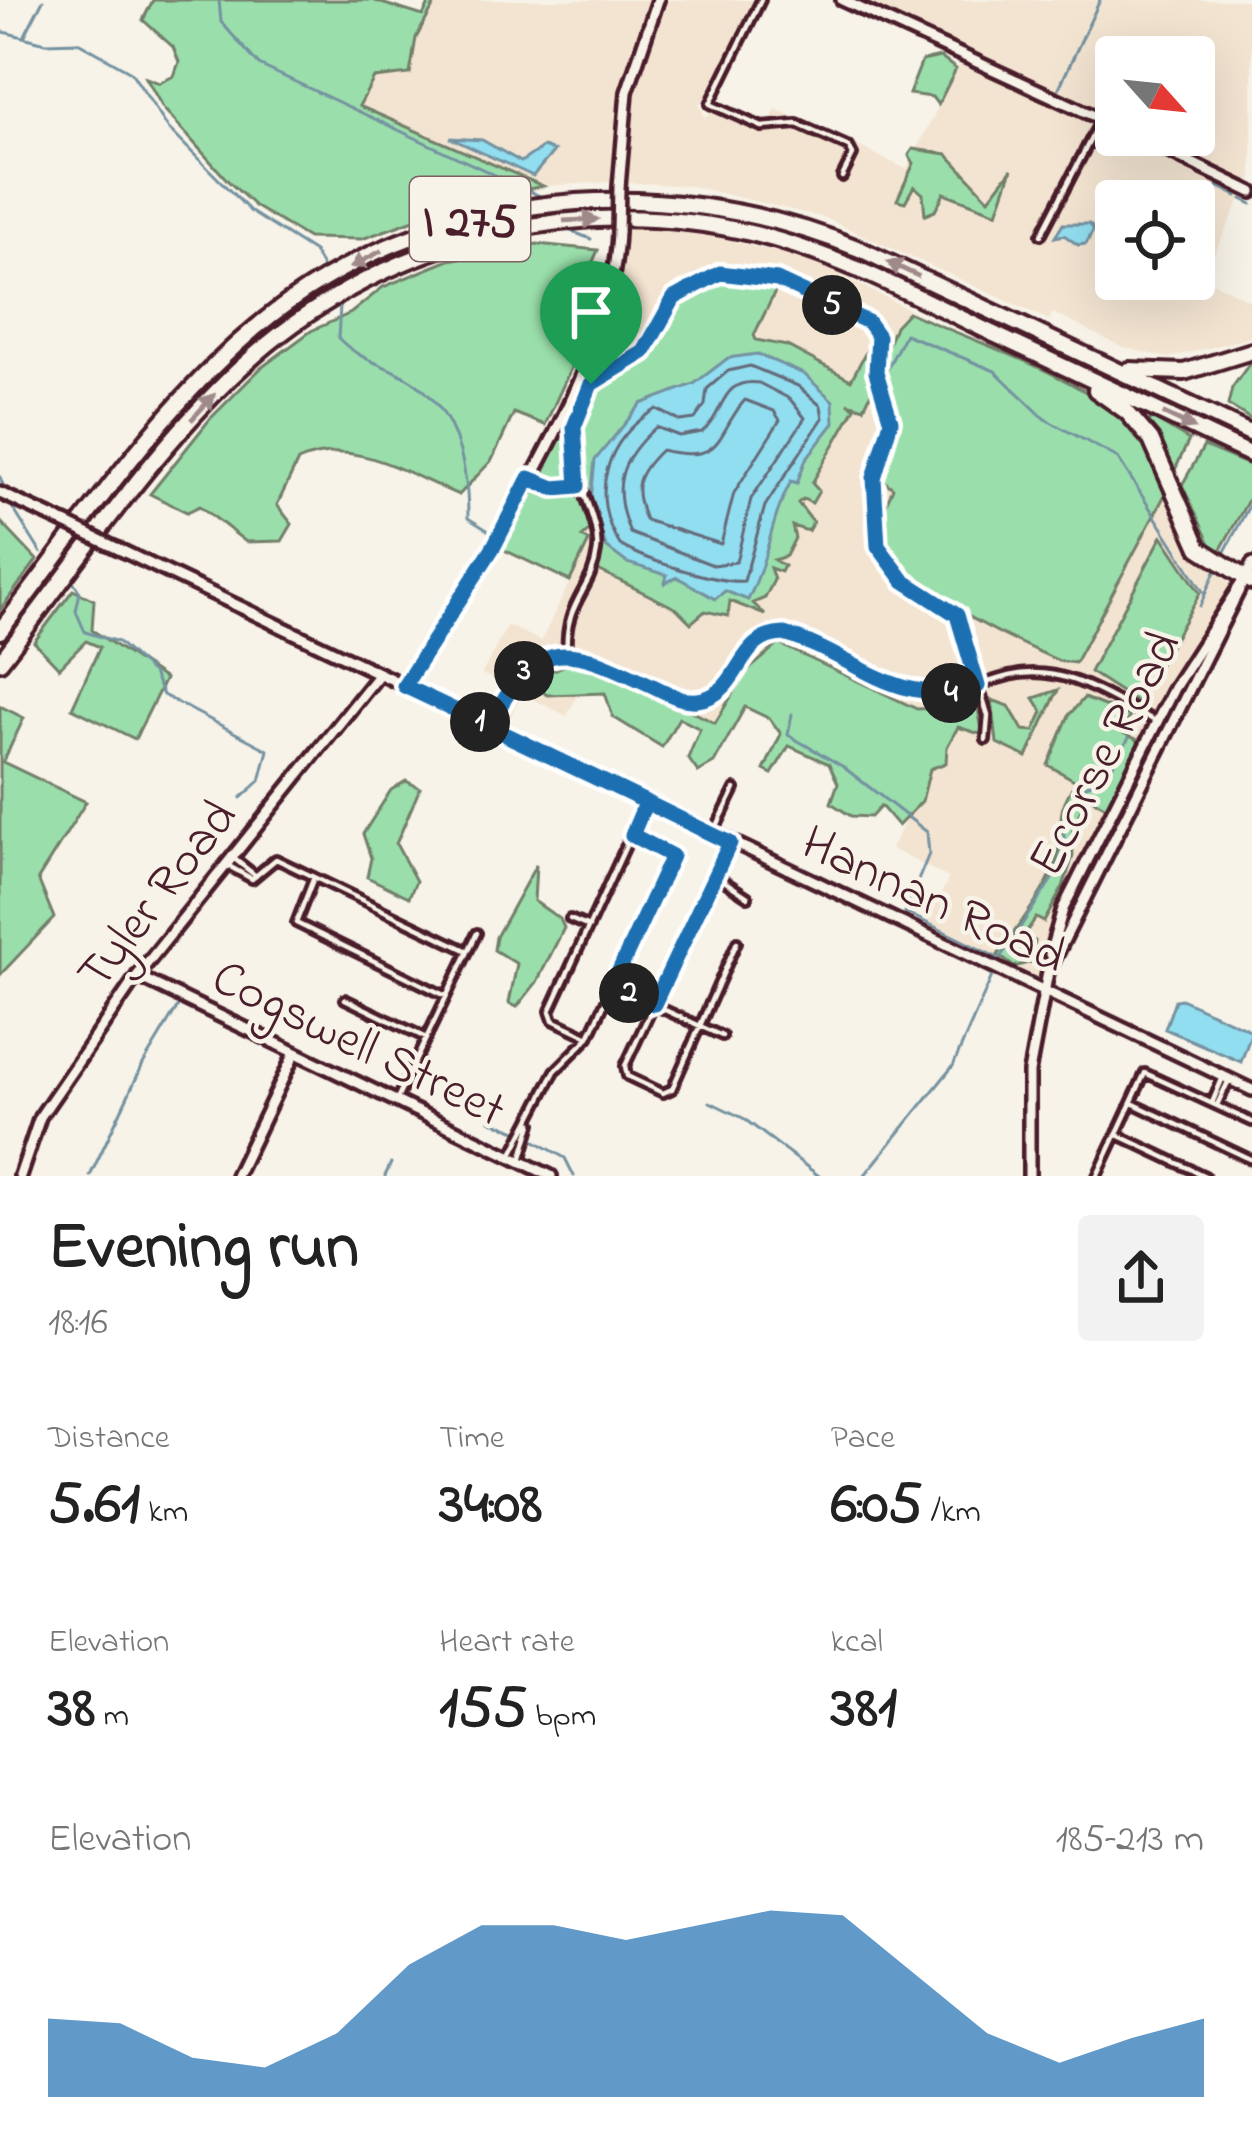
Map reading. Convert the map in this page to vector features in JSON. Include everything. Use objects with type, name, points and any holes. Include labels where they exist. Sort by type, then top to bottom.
[{"type":"highway","name":"I 275","points":[[0,631],[162,424],[239,343],[296,299],[362,260],[466,220],[599,199],[666,200],[741,211],[844,242],[1252,434]]},
{"type":"highway","name":"I 275","points":[[0,662],[189,423],[241,368],[325,303],[437,250],[563,221],[648,219],[709,225],[823,256],[1252,455]]},
{"type":"highway","points":[[997,335],[1101,392],[1135,420],[1165,463],[1196,545],[1220,563],[1250,575]]},
{"type":"highway","points":[[1045,336],[1150,374],[1190,371],[1252,351]]},
{"type":"street","points":[[404,686],[494,546],[605,312],[618,231],[627,92],[658,0]]},
{"type":"street","points":[[761,0],[710,104],[762,127],[797,124],[849,146],[853,155],[842,177]]},
{"type":"street","points":[[842,0],[1095,116]]},
{"type":"street","points":[[1041,236],[1095,131]]},
{"type":"street","points":[[1177,156],[1252,192]]},
{"type":"street","points":[[567,654],[568,614],[597,548],[578,486],[574,432],[587,390],[600,375],[644,352],[674,298],[702,278],[738,272],[777,280],[865,320],[878,334],[876,372],[891,421],[874,478],[878,546],[904,581],[957,615],[988,716],[986,740]]},
{"type":"street","points":[[529,478],[554,488],[578,486]]},
{"type":"street","name":"Hannan Road","points":[[0,493],[1252,1090]]},
{"type":"street","name":"Ecorse Road","points":[[1029,1176],[1029,1072],[1057,923],[1174,688],[1250,575]]},
{"type":"street","name":"Ecorse Road","points":[[1048,972],[1250,575]]},
{"type":"street","points":[[489,727],[521,673],[541,660],[567,654],[596,658],[676,697],[697,700],[724,686],[753,643],[784,634],[904,689],[947,694],[1020,674],[1058,675],[1157,722]]},
{"type":"street","name":"Tyler Road","points":[[20,1176],[43,1111],[137,976],[379,674]]},
{"type":"street","points":[[1174,688],[1183,685],[1188,693]]},
{"type":"street","points":[[1121,821],[1113,818],[1152,735]]},
{"type":"street","points":[[713,835],[735,789]]},
{"type":"street","points":[[589,1036],[550,1016],[646,802]]},
{"type":"street","points":[[510,1156],[557,1067],[589,1036],[672,856],[632,835]]},
{"type":"street","points":[[730,843],[625,1072],[668,1093],[736,942]]},
{"type":"street","points":[[228,860],[255,877],[272,858],[468,951]]},
{"type":"street","points":[[1081,901],[1072,897],[1085,864]]},
{"type":"street","points":[[715,875],[748,897]]},
{"type":"street","points":[[314,877],[296,923],[446,996]]},
{"type":"street","points":[[570,919],[589,927]]},
{"type":"street","points":[[396,1102],[477,933]]},
{"type":"street","name":"Cogswell Street","points":[[137,976],[550,1176]]},
{"type":"street","points":[[612,986],[722,1036]]},
{"type":"street","points":[[345,999],[426,1038]]},
{"type":"street","points":[[236,1176],[295,1053]]},
{"type":"street","points":[[1097,1176],[1145,1073],[1252,1122]]},
{"type":"street","points":[[1214,1104],[1226,1078]]},
{"type":"street","points":[[1131,1103],[1252,1160]]},
{"type":"street","points":[[525,1164],[521,1156],[533,1117]]},
{"type":"street","points":[[1116,1134],[1205,1176]]},
{"type":"shaded area","points":[[431,0],[651,0],[618,104],[611,182],[541,186],[359,106],[408,15],[423,16]]},
{"type":"shaded area","points":[[661,0],[759,0],[714,91],[699,104],[705,117],[718,109],[766,130],[776,109],[799,119],[798,127],[846,146],[848,141],[906,169],[963,59],[1095,121],[1095,156],[1168,156],[1244,192],[1215,252],[1215,180],[1095,180],[1095,300],[1215,300],[1215,283],[1252,302],[1252,337],[1168,358],[1122,347],[1053,313],[1049,320],[825,218],[691,186],[621,182],[631,83]]},
{"type":"shaded area","points":[[851,0],[1252,0],[1252,188],[1184,156],[1215,156],[1215,36],[1095,36],[1095,114]]},
{"type":"shaded area","points":[[621,226],[704,234],[812,261],[1089,399],[1134,436],[1189,550],[1234,586],[1172,688],[1054,927],[1039,982],[923,932],[949,878],[891,849],[922,788],[740,691],[719,730],[592,666],[567,716],[522,694],[503,731],[483,722],[502,684],[482,674],[507,625],[541,641],[589,542],[527,493],[589,358]]},
{"type":"green space","points":[[153,0],[372,0],[423,16],[431,0],[437,0],[416,38],[410,74],[374,78],[359,106],[543,186],[458,204],[362,239],[308,238],[256,207],[163,108],[146,78],[159,83],[174,76],[179,62],[173,47],[143,20]]},
{"type":"green space","points":[[940,57],[956,69],[938,105],[932,97],[909,94],[922,61]]},
{"type":"green space","points":[[913,149],[947,154],[989,199],[1012,169],[997,213],[944,193],[935,211],[925,215],[923,194],[914,186],[905,202],[897,200],[914,163],[909,155]]},
{"type":"green space","points":[[537,244],[598,250],[573,308],[590,326],[545,425],[514,413],[492,460],[459,495],[360,455],[319,454],[298,461],[277,505],[292,524],[282,541],[246,542],[200,506],[187,512],[150,494],[210,419],[261,368],[311,331],[351,313],[383,287],[449,260]]},
{"type":"green space","points":[[733,273],[801,292],[801,298],[777,288],[754,335],[756,340],[787,346],[851,380],[873,339],[866,327],[841,316],[846,312],[859,320],[867,327],[873,335],[880,390],[872,391],[864,408],[848,403],[855,408],[812,483],[819,491],[812,503],[803,499],[798,503],[813,522],[808,531],[792,526],[795,538],[786,556],[774,560],[784,566],[781,572],[770,568],[774,580],[765,598],[753,603],[765,615],[730,601],[728,616],[705,611],[691,623],[677,609],[594,568],[596,529],[580,470],[576,428],[587,394],[647,351],[684,295],[704,280]]},
{"type":"green space","points":[[908,312],[1078,387],[1125,420],[1150,454],[1166,493],[1075,663],[1037,651],[953,607],[904,567],[889,545],[882,518],[893,488],[879,477],[900,417],[881,364],[895,326]]},
{"type":"green space","points":[[598,340],[604,346],[595,365],[602,371],[578,410],[574,482],[555,486],[534,475]]},
{"type":"green space","points":[[1252,360],[1252,420],[1228,405],[1232,388]]},
{"type":"green space","points":[[1152,418],[1189,440],[1175,470],[1146,425]]},
{"type":"green space","points":[[1204,446],[1252,466],[1252,493],[1220,551],[1210,544],[1182,485]]},
{"type":"green space","points":[[531,485],[577,490],[591,529],[582,537],[589,541],[570,581],[498,547]]},
{"type":"green space","points":[[0,521],[37,560],[0,610]]},
{"type":"green space","points":[[1162,536],[1200,593],[1138,703],[1090,672]]},
{"type":"green space","points":[[73,590],[94,600],[92,630],[165,679],[135,739],[72,708],[100,647],[86,641],[59,668],[34,642]]},
{"type":"green space","points":[[779,644],[917,709],[955,707],[976,698],[983,735],[958,727],[947,747],[946,763],[930,769],[922,801],[898,826],[881,806],[871,817],[851,816],[831,803],[838,783],[829,764],[789,746],[772,774],[764,770],[781,734],[770,719],[745,707],[714,763],[698,772],[688,758],[700,729],[679,718],[662,747],[613,717],[605,693],[547,695],[528,681],[572,662],[602,666],[715,723],[746,672]]},
{"type":"green space","points":[[1058,690],[1027,757],[997,743],[992,700],[1009,706],[1023,730],[1034,731],[1043,712],[1034,698]]},
{"type":"green space","points":[[1084,698],[1130,716],[1121,732],[1140,741],[1106,807],[1087,796],[1072,833],[1073,856],[1063,887],[1044,922],[1036,918],[1024,935],[1035,941],[1031,962],[1014,967],[998,955],[1055,866],[1062,811],[1076,781],[1048,765],[1069,715]]},
{"type":"green space","points":[[0,706],[24,718],[3,762],[86,802],[38,879],[54,918],[0,975]]},
{"type":"green space","points":[[406,781],[420,788],[396,844],[416,881],[409,897],[367,877],[371,858],[363,834],[391,790]]},
{"type":"green space","points":[[536,865],[534,901],[560,919],[564,928],[537,982],[517,1007],[509,1003],[517,964],[494,950],[496,937]]},
{"type":"water","points":[[450,138],[482,140],[521,162],[543,147],[554,151],[533,176]]},
{"type":"water","points":[[1063,224],[1089,224],[1094,229],[1086,244],[1078,245],[1064,235],[1055,237]]},
{"type":"water","points":[[757,354],[804,374],[833,401],[834,423],[806,459],[797,483],[791,481],[748,600],[725,591],[715,599],[677,577],[665,583],[667,575],[627,563],[606,547],[591,499],[595,460],[641,404],[694,384],[728,358]]},
{"type":"water","points":[[1175,1000],[1252,1031],[1241,1062],[1165,1029]]},
{"type":"waterway","points":[[25,35],[43,0]]},
{"type":"waterway","points":[[219,0],[221,22],[259,65],[540,196]]},
{"type":"waterway","points":[[1059,88],[1100,0]]},
{"type":"waterway","points":[[0,31],[46,43],[78,42],[131,72],[168,128],[251,212],[314,252],[324,271]]},
{"type":"waterway","points":[[1057,92],[1095,110]]},
{"type":"waterway","points":[[1188,156],[1207,167]]},
{"type":"waterway","points":[[1217,186],[1237,196]]},
{"type":"waterway","points":[[1242,199],[1252,204]]},
{"type":"waterway","points":[[568,230],[591,239]]},
{"type":"waterway","points":[[340,306],[338,338],[412,381],[440,408],[462,461],[468,518],[492,533]]},
{"type":"waterway","points":[[883,377],[905,334],[995,371],[1045,419],[1118,458],[1204,593]]},
{"type":"waterway","points":[[0,477],[5,490]]},
{"type":"waterway","points":[[1222,557],[1252,500]]},
{"type":"waterway","points":[[9,502],[41,553]]},
{"type":"waterway","points":[[1200,606],[1218,565]]},
{"type":"waterway","points":[[73,582],[80,592],[76,611],[85,632],[118,642],[153,674],[163,695],[268,750],[260,781],[241,798]]},
{"type":"waterway","points":[[792,714],[788,735],[842,766],[927,832],[929,854],[905,912],[1000,959]]},
{"type":"waterway","points":[[1000,958],[1056,873],[1064,846],[1064,817],[1077,792],[1109,771],[1129,738]]},
{"type":"waterway","points":[[864,1176],[953,1066],[993,974]]},
{"type":"waterway","points":[[90,1176],[143,1064],[181,1001]]},
{"type":"waterway","points":[[710,1102],[743,1118],[819,1176]]},
{"type":"waterway","points":[[490,1120],[521,1133]]},
{"type":"waterway","points":[[530,1138],[565,1158],[574,1176]]},
{"type":"waterway","points":[[385,1176],[391,1163]]},
{"type":"route","points":[[591,384],[574,427],[578,486],[554,488],[529,478],[494,546],[404,686],[546,754],[600,780],[671,814],[730,843],[654,1004],[612,986],[672,856],[632,835],[646,802],[546,754],[489,727],[507,691],[521,673],[550,658],[582,655],[676,697],[699,700],[729,681],[753,643],[784,634],[904,689],[947,694],[978,686],[957,615],[904,581],[878,546],[874,478],[891,421],[876,372],[878,336],[868,322],[777,280],[720,273],[702,278],[674,298],[644,352],[607,370],[591,384]]}]
